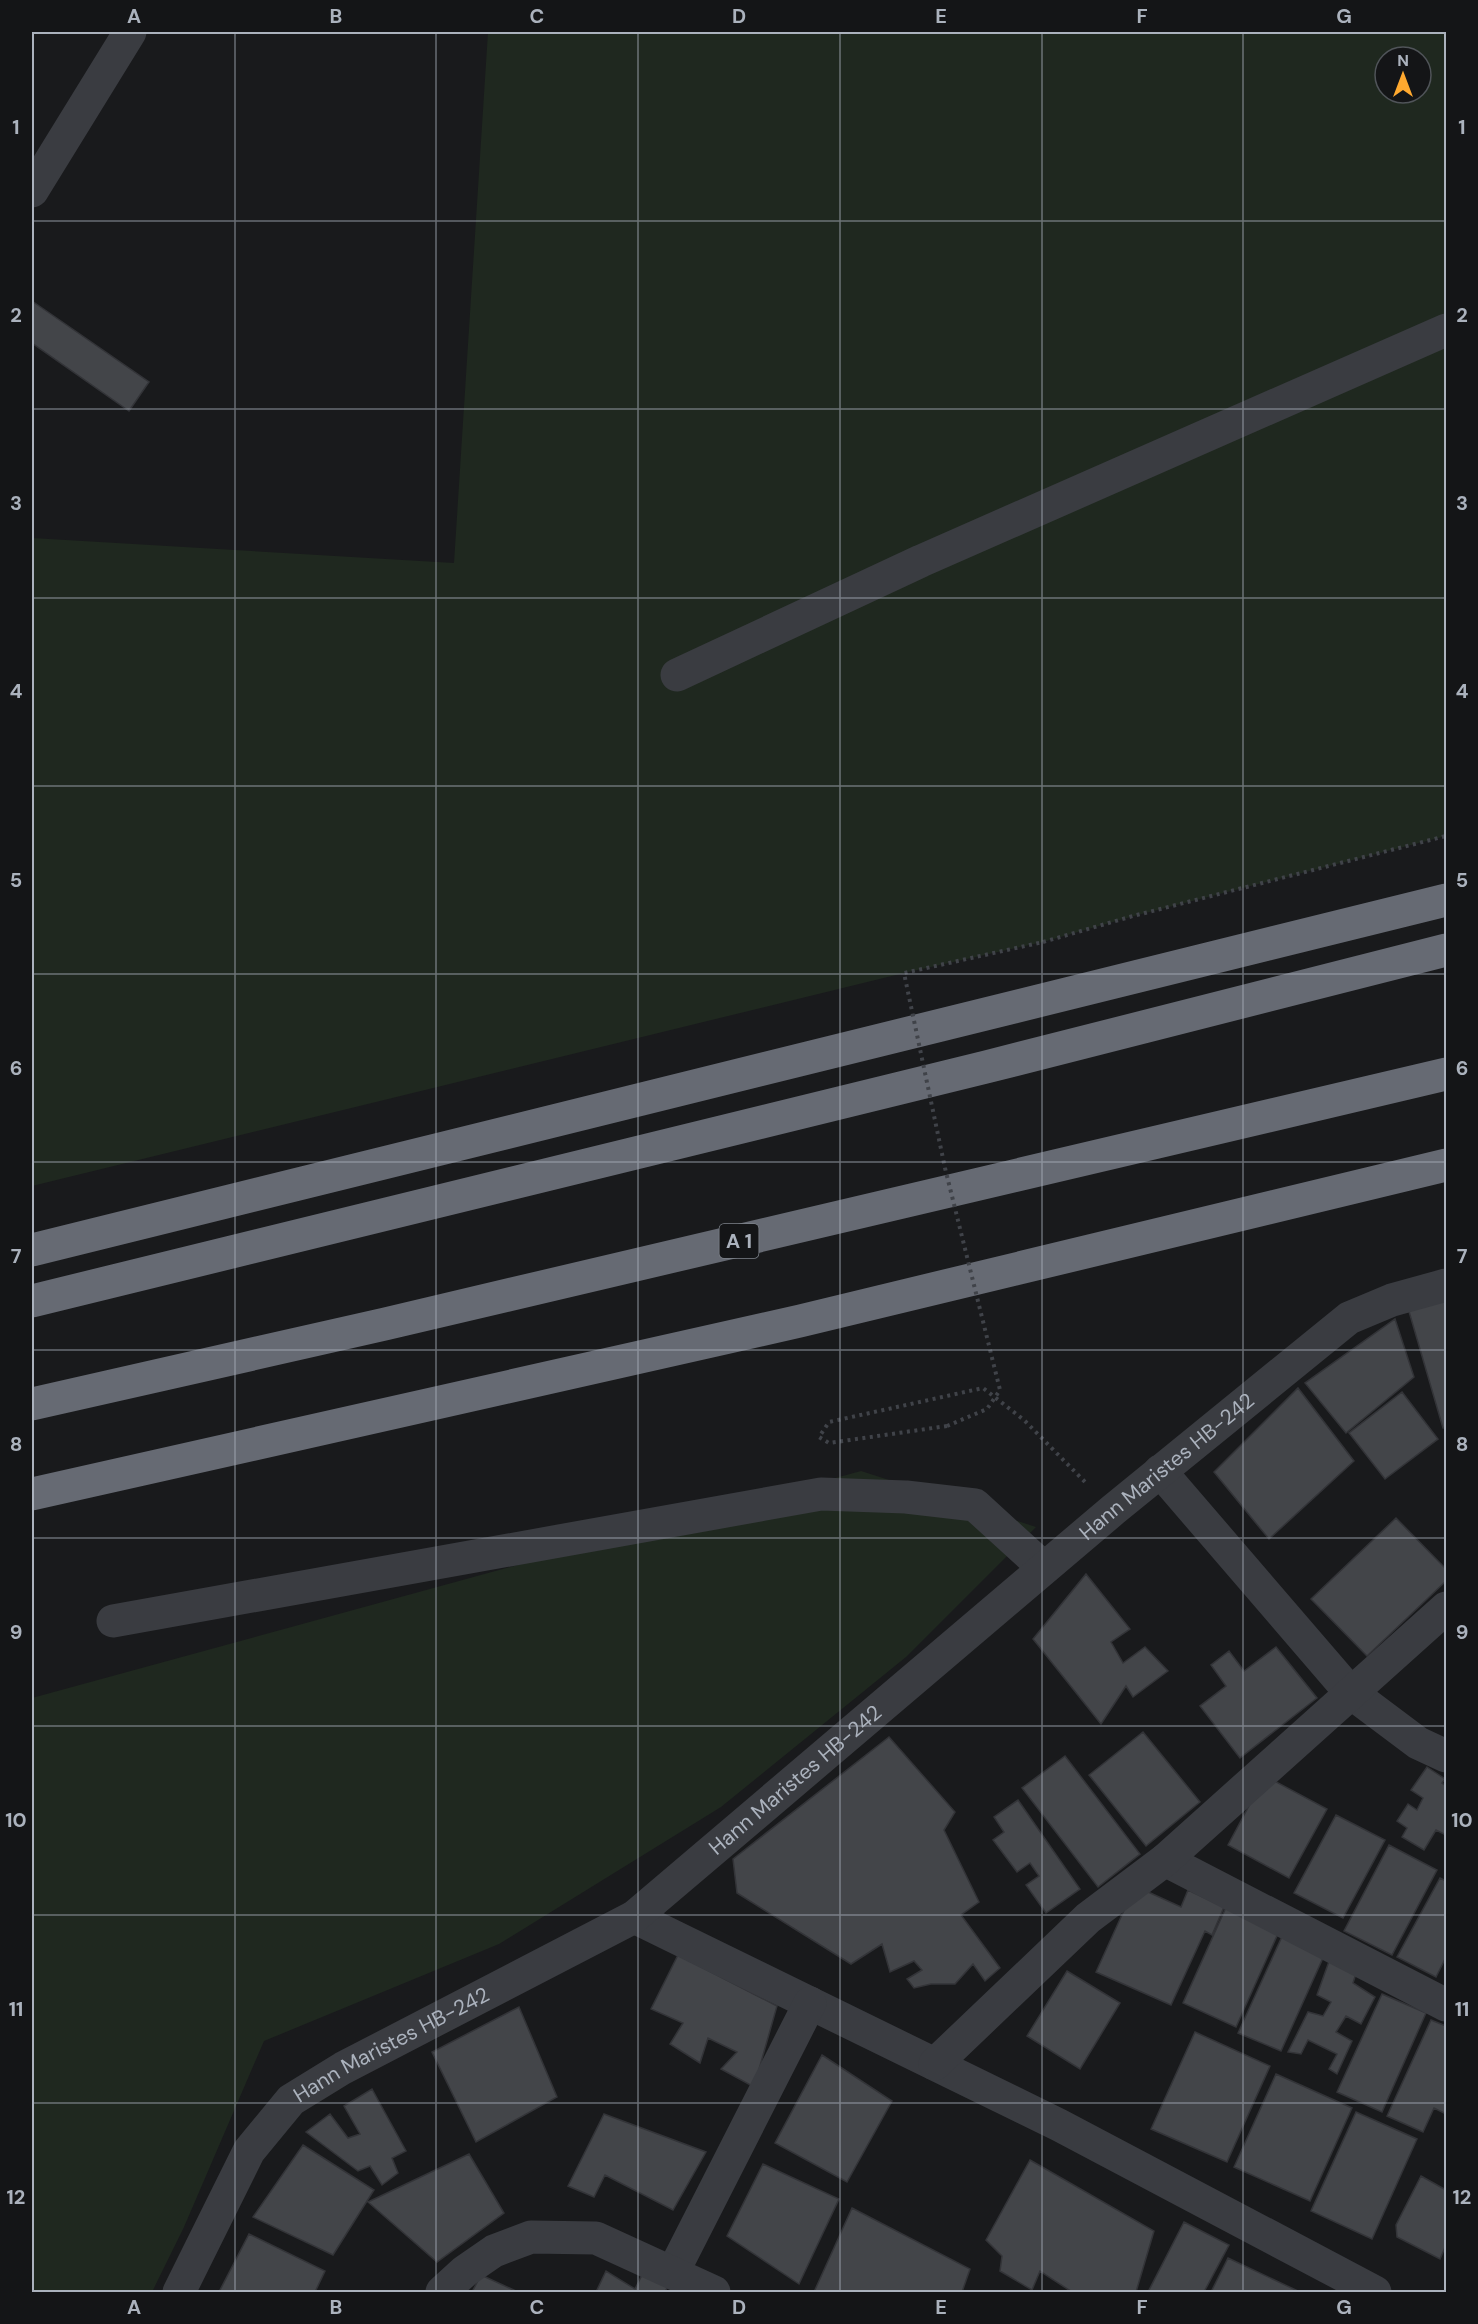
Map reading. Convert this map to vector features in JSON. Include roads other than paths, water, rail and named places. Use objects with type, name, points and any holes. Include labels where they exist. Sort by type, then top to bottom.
[{"type":"highway","points":[[32,1250],[1446,900]]},
{"type":"highway","points":[[32,1301],[986,1067],[1446,950]]},
{"type":"highway","name":"A 1","points":[[32,1404],[374,1327],[1446,1074]]},
{"type":"highway","points":[[32,1494],[800,1321],[1446,1165]]},
{"type":"street","points":[[32,191],[130,32]]},
{"type":"street","points":[[677,675],[921,561],[1446,330]]},
{"type":"street","name":"Hann Maristes HB-242","points":[[179,2292],[249,2151],[291,2100],[343,2068],[634,1917],[1113,1510],[1349,1318],[1392,1300],[1446,1285]]},
{"type":"street","points":[[1160,1471],[1350,1692],[1418,1743],[1446,1756]]},
{"type":"street","points":[[113,1621],[821,1494],[906,1497],[975,1504],[1044,1568]]},
{"type":"street","points":[[935,2064],[1088,1918],[1165,1860],[1446,1608]]},
{"type":"street","points":[[1165,1860],[1446,2005]]},
{"type":"street","points":[[634,1917],[1059,2125],[1375,2292]]},
{"type":"street","points":[[673,2272],[810,2003]]},
{"type":"street","points":[[442,2292],[465,2271],[494,2251],[531,2237],[596,2238],[714,2292]]}]
